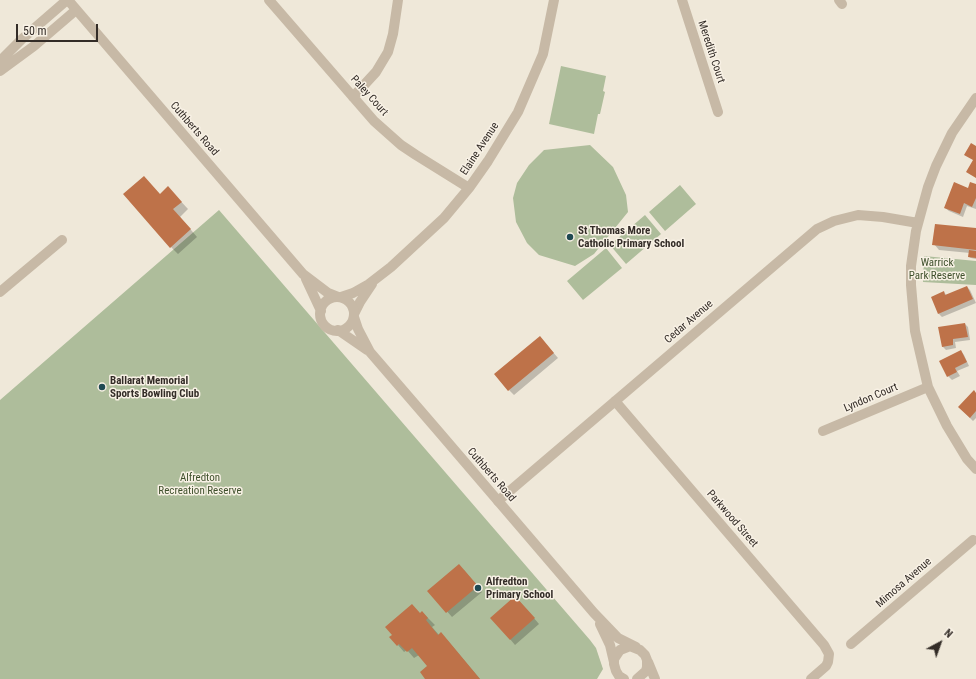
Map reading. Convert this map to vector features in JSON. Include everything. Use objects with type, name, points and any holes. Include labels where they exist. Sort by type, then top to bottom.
[{"type":"street","name":"Cuthberts Road","points":[[67,0],[303,274],[321,311]]},
{"type":"street","points":[[0,61],[22,39],[67,0]]},
{"type":"street","name":"Paley Court","points":[[269,0],[374,121],[401,145],[469,188]]},
{"type":"street","points":[[353,97],[376,72],[388,52],[393,34],[398,0]]},
{"type":"street","name":"Elaine Avenue","points":[[354,316],[360,302],[376,280],[429,232],[456,204],[488,161],[518,112],[543,54],[554,0]]},
{"type":"street","name":"Meredith Court","points":[[682,0],[718,112]]},
{"type":"street","points":[[0,71],[34,46],[76,10]]},
{"type":"street","points":[[976,98],[959,122],[938,161],[928,187],[918,223],[911,266],[911,298],[916,338],[928,387],[950,432],[967,459],[976,469]]},
{"type":"street","name":"Cedar Avenue","points":[[498,501],[817,229],[834,221],[858,215],[883,216],[918,223]]},
{"type":"street","points":[[0,292],[62,240]]},
{"type":"street","name":"Cuthberts Road","points":[[303,274],[328,293],[340,297]]},
{"type":"street","name":"Elaine Avenue","points":[[340,297],[357,291],[376,280]]},
{"type":"street","points":[[340,297],[350,302],[354,316],[348,326],[338,330],[329,328],[325,324],[321,317],[321,311],[322,307],[327,301],[340,297]]},
{"type":"street","name":"Cuthberts Road","points":[[354,316],[358,329],[370,352],[594,612],[618,638],[636,647]]},
{"type":"street","name":"Cuthberts Road","points":[[338,330],[370,352]]},
{"type":"street","name":"Lyndon Court","points":[[822,431],[928,387]]},
{"type":"street","name":"Parkwood Street","points":[[615,401],[824,645],[829,654],[827,665],[811,679]]},
{"type":"street","name":"Mimosa Avenue","points":[[851,644],[973,540]]},
{"type":"street","name":"Cuthberts Road","points":[[594,612],[612,649],[614,663]]},
{"type":"street","points":[[610,679],[617,654],[622,648],[630,646],[636,647],[644,653],[655,679]]},
{"type":"street","points":[[637,679],[646,671],[647,660]]},
{"type":"street","points":[[614,663],[617,674],[624,679]]},
{"type":"green space","points":[[561,66],[606,76],[603,91],[605,92],[594,134],[549,124]]},
{"type":"green space","points":[[590,145],[613,167],[626,195],[628,212],[594,254],[575,266],[539,255],[527,243],[516,222],[513,198],[517,183],[529,165],[544,150]]},
{"type":"green space","points":[[680,185],[696,204],[665,231],[649,212]]},
{"type":"green space","name":"Alfredton Recreation Reserve","points":[[219,210],[590,640],[596,648],[603,669],[597,679],[0,679],[0,400]]},
{"type":"green space","points":[[645,215],[661,234],[626,264],[610,245]]},
{"type":"green space","points":[[606,248],[622,268],[583,300],[567,281]]},
{"type":"green space","name":"Warrick Park Reserve","points":[[924,256],[976,261],[976,285],[923,282]]},
{"type":"building","points":[[971,143],[976,146],[976,178],[966,172],[973,160],[964,155]]},
{"type":"building","points":[[144,176],[160,194],[168,186],[182,202],[173,209],[191,229],[170,248],[123,194]]},
{"type":"building","points":[[954,182],[968,188],[970,182],[976,184],[976,198],[972,207],[964,203],[960,214],[944,208]]},
{"type":"building","points":[[935,224],[976,228],[976,250],[932,245]]},
{"type":"building","points":[[969,250],[976,251],[976,258],[968,257]]},
{"type":"building","points":[[967,286],[973,299],[938,314],[931,297],[944,291],[945,295]]},
{"type":"building","points":[[965,323],[968,337],[953,339],[953,345],[942,347],[938,327]]},
{"type":"building","points":[[540,336],[554,353],[508,391],[494,374]]},
{"type":"building","points":[[961,350],[967,362],[955,368],[957,372],[947,377],[939,361]]},
{"type":"building","points":[[974,390],[976,393],[976,411],[970,418],[958,407]]},
{"type":"building","points":[[459,564],[478,586],[446,613],[427,591]]},
{"type":"building","points":[[515,596],[535,618],[510,640],[490,618]]},
{"type":"building","points":[[412,604],[420,613],[422,611],[428,618],[426,620],[438,635],[441,632],[480,679],[425,679],[420,672],[427,666],[412,648],[407,652],[399,644],[397,646],[389,637],[392,635],[385,627]]},
{"type":"place","name":"St Thomas More Catholic Primary School","points":[[570,237]]},
{"type":"place","name":"Ballarat Memorial Sports Bowling Club","points":[[102,387]]},
{"type":"place","name":"Alfredton Primary School","points":[[478,588]]}]
